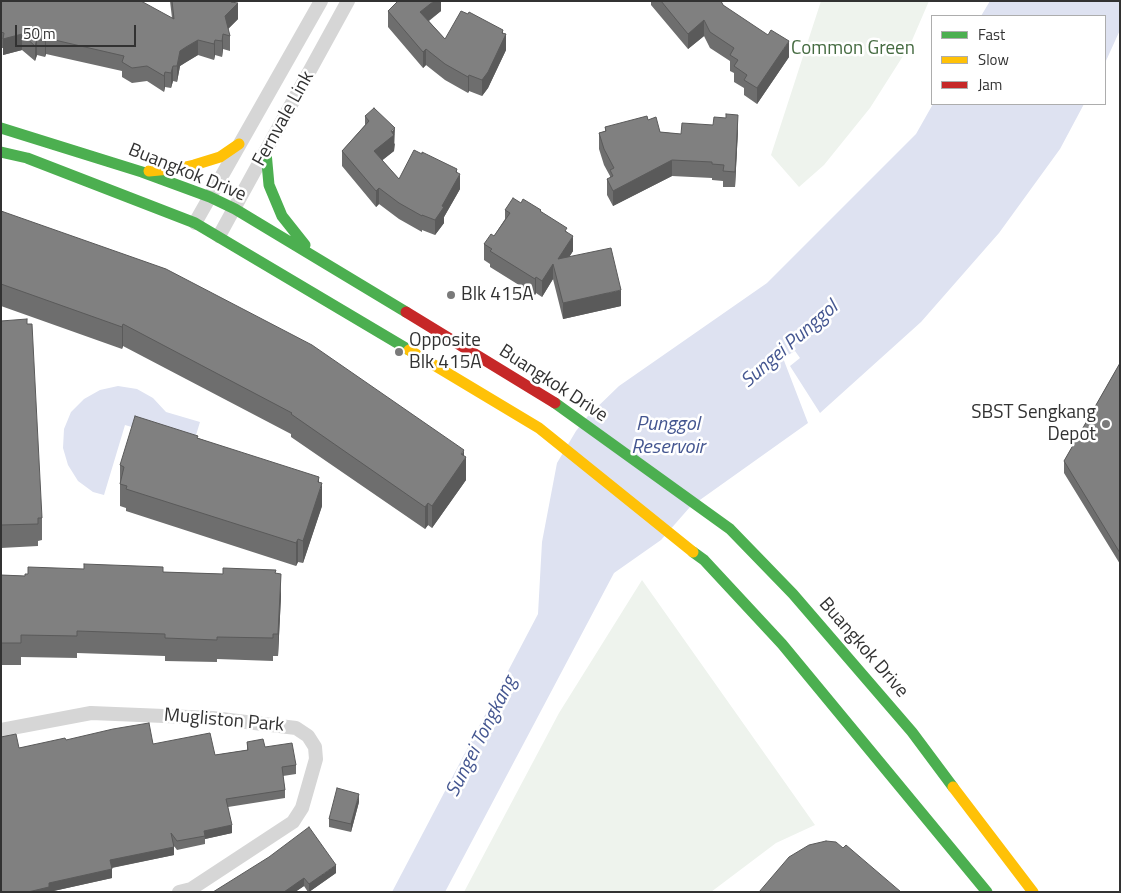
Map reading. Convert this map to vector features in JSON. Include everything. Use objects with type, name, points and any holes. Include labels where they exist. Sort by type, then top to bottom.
[{"type":"main road","name":"Buangkok Drive","points":[[1,128],[142,172],[235,208],[554,402],[730,529],[793,594],[912,732],[1033,892]]},
{"type":"main road","points":[[142,172],[181,168],[220,157],[239,144]]},
{"type":"main road","points":[[1,152],[27,158],[195,223],[539,428],[704,560],[782,644],[987,892]]},
{"type":"main road","points":[[266,152],[269,185],[282,216],[313,256]]},
{"type":"street","name":"Fernvale Link","points":[[195,223],[321,1]]},
{"type":"street","name":"Fernvale Link","points":[[219,236],[348,1]]},
{"type":"street","name":"Mugliston Park","points":[[1,730],[91,713],[213,718],[296,728],[308,736],[314,746],[316,759],[302,808],[293,822],[191,889],[179,892]]},
{"type":"green space","name":"Common Green","points":[[821,1],[929,1],[910,45],[870,108],[824,165],[799,187],[771,155]]},
{"type":"green space","points":[[642,580],[815,825],[776,843],[711,892],[464,892],[559,713]]},
{"type":"water","points":[[990,1],[1120,1],[1120,30],[1106,61],[1106,15],[982,15]]},
{"type":"water","name":"Punggol Reservoir","points":[[932,105],[1083,105],[1060,149],[999,233],[921,322],[820,413],[790,366],[800,358],[795,351],[783,358],[808,423],[690,507],[661,540],[614,573],[445,892],[392,892],[538,614],[542,542],[557,463],[576,431],[588,416],[619,386],[767,283],[916,134]]},
{"type":"water","points":[[118,386],[137,389],[153,398],[166,412],[200,422],[193,445],[125,425],[104,495],[93,492],[78,481],[68,465],[63,448],[64,429],[71,412],[84,399],[100,390]]},
{"type":"building","points":[[1,1],[141,1],[174,19],[172,1],[231,1],[238,3],[225,16],[230,36],[223,34],[222,41],[215,40],[214,44],[198,40],[186,47],[180,51],[177,66],[173,66],[171,73],[165,72],[164,76],[147,66],[132,68],[122,62],[124,56],[46,38],[45,41],[37,39],[35,46],[22,34],[3,39],[4,33],[1,32]]},
{"type":"building","points":[[398,1],[434,1],[420,12],[445,39],[461,11],[468,14],[469,12],[503,30],[502,33],[506,34],[488,72],[482,80],[469,75],[468,77],[445,64],[426,49],[423,52],[388,11]]},
{"type":"building","points":[[661,1],[721,1],[723,5],[768,35],[771,30],[789,41],[757,88],[744,80],[747,75],[734,66],[738,60],[730,55],[734,48],[710,32],[704,20],[688,34]]},
{"type":"building","points":[[374,108],[395,128],[391,131],[394,135],[374,151],[399,179],[414,150],[457,169],[456,172],[460,174],[442,206],[444,207],[435,220],[422,216],[399,203],[379,188],[376,191],[342,151],[369,121],[365,116]]},
{"type":"building","points":[[726,114],[738,115],[735,172],[723,171],[724,165],[712,164],[712,162],[672,160],[613,191],[607,179],[613,176],[610,170],[614,168],[604,149],[599,133],[606,131],[605,127],[647,116],[648,120],[656,117],[660,132],[681,134],[682,123],[713,125],[714,117],[726,118]]},
{"type":"building","points":[[513,198],[521,203],[523,199],[541,210],[567,228],[565,231],[573,236],[558,259],[611,248],[621,290],[563,303],[553,264],[542,281],[536,277],[535,279],[490,251],[492,249],[484,244],[491,234],[494,236],[510,213],[505,210]]},
{"type":"building","points":[[1,211],[166,269],[312,345],[464,450],[461,454],[466,457],[432,506],[428,503],[425,507],[292,413],[123,324],[122,327],[1,284]]},
{"type":"building","points":[[27,319],[27,324],[32,324],[42,518],[38,518],[38,524],[1,525],[1,321]]},
{"type":"building","name":"SBST Sengkang Depot","points":[[1120,363],[1120,553],[1064,461]]},
{"type":"building","points":[[135,416],[319,477],[318,482],[322,483],[303,541],[298,539],[296,543],[126,489],[127,486],[120,484],[124,467],[120,465]]},
{"type":"building","points":[[84,564],[163,567],[163,572],[223,574],[223,568],[276,570],[275,573],[281,574],[278,634],[273,634],[273,638],[217,637],[217,640],[165,638],[165,634],[77,631],[77,636],[21,635],[21,643],[1,643],[1,575],[25,576],[25,574],[28,574],[28,567],[84,569]]},
{"type":"building","points":[[149,723],[153,744],[210,733],[215,755],[248,750],[247,742],[263,739],[265,747],[292,743],[296,765],[282,767],[285,790],[226,799],[232,825],[204,831],[205,836],[177,841],[171,833],[174,847],[110,860],[112,869],[49,883],[49,887],[28,892],[1,892],[1,737],[16,734],[19,748]]},
{"type":"building","points":[[337,788],[359,794],[351,824],[329,819]]},
{"type":"building","points":[[309,827],[336,865],[309,884],[304,878],[284,892],[213,892],[269,857]]},
{"type":"building","points":[[826,841],[836,842],[843,848],[846,845],[901,892],[759,892],[789,857],[809,845]]},
{"type":"traffic: fast","points":[[1,128],[142,172],[210,197],[235,209],[406,312]]},
{"type":"traffic: fast","points":[[1,152],[27,158],[195,223],[409,350]]},
{"type":"traffic: fast","points":[[266,152],[269,185],[282,216],[305,245]]},
{"type":"traffic: fast","points":[[555,403],[730,529],[793,594],[912,732],[953,787]]},
{"type":"traffic: fast","points":[[693,552],[704,560],[782,644],[987,892]]},
{"type":"traffic: slow","points":[[149,171],[194,165],[220,157],[239,144]]},
{"type":"traffic: slow","points":[[409,350],[539,428],[693,552]]},
{"type":"traffic: slow","points":[[953,787],[1033,892]]},
{"type":"traffic: jam","points":[[406,312],[555,403]]},
{"type":"place","name":"Blk 415A","points":[[451,295]]},
{"type":"place","name":"Opposite Blk 415A","points":[[399,352]]},
{"type":"place","name":"SBST Sengkang Depot","points":[[1106,424]]},
{"type":"water label","name":"Sungei Punggol","points":[[790,345]]},
{"type":"water label","name":"Sungei Tongkang","points":[[482,737]]}]
